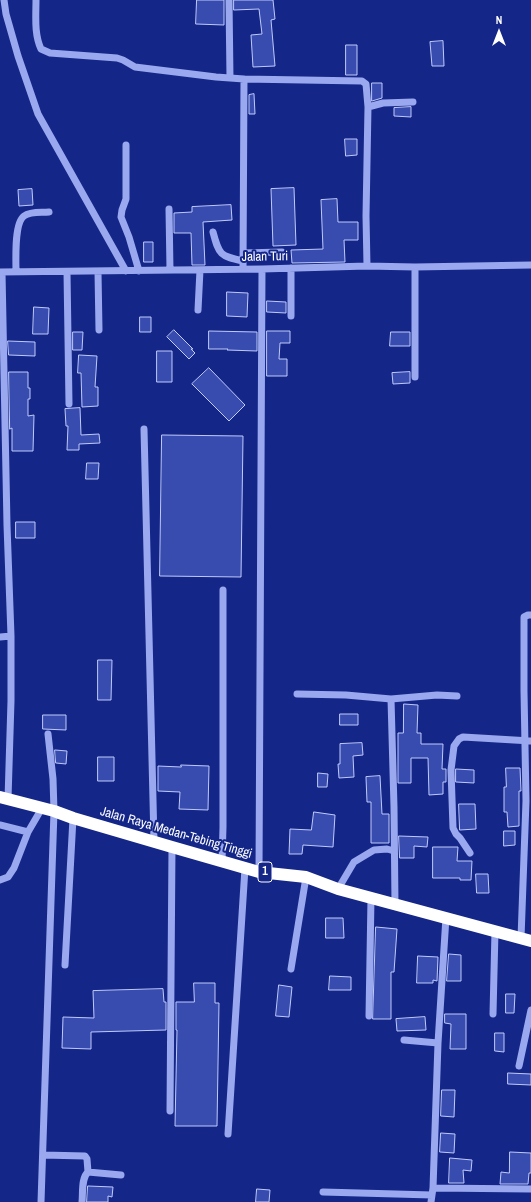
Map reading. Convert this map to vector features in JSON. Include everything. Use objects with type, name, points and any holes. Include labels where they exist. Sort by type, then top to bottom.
[{"type":"highway","name":"Jalan Raya Medan-Tebing Tinggi","points":[[4,798],[54,811],[73,818],[259,872],[306,877],[338,889],[526,939]]},
{"type":"street","points":[[4,0],[6,14],[18,56],[38,114],[126,271]]},
{"type":"street","points":[[36,0],[36,32],[38,43],[41,49],[50,53],[117,58],[135,67],[230,78],[362,82],[366,84],[368,107],[366,216],[367,266]]},
{"type":"street","points":[[229,0],[230,78]]},
{"type":"street","points":[[243,269],[244,79]]},
{"type":"street","points":[[368,107],[383,103],[412,102]]},
{"type":"street","points":[[126,145],[126,199],[121,217],[139,270]]},
{"type":"street","points":[[169,209],[170,270]]},
{"type":"street","points":[[16,272],[18,228],[20,220],[29,214],[50,212]]},
{"type":"street","points":[[213,232],[220,253],[229,258],[282,252]]},
{"type":"street","name":"Jalan Turi","points":[[1,272],[98,272],[367,266],[415,267],[531,265]]},
{"type":"street","points":[[415,267],[415,377]]},
{"type":"street","points":[[291,268],[291,316]]},
{"type":"street","points":[[259,872],[262,269]]},
{"type":"street","points":[[198,310],[200,270]]},
{"type":"street","points":[[1,272],[11,636],[11,708],[4,798]]},
{"type":"street","points":[[67,272],[69,404]]},
{"type":"street","points":[[98,272],[99,330]]},
{"type":"street","points":[[144,429],[154,841]]},
{"type":"street","points":[[222,862],[223,590]]},
{"type":"street","points":[[526,939],[528,741],[524,617],[528,614],[531,615]]},
{"type":"street","points":[[0,637],[11,636]]},
{"type":"street","points":[[297,694],[346,695],[391,699],[437,695],[457,696]]},
{"type":"street","points":[[391,699],[395,904]]},
{"type":"street","points":[[41,1202],[54,811],[53,779],[48,734]]},
{"type":"street","points":[[470,853],[453,828],[451,770],[454,746],[459,739],[463,737],[528,741]]},
{"type":"street","points":[[0,880],[8,878],[14,868],[28,832],[42,808]]},
{"type":"street","points":[[65,964],[73,818]]},
{"type":"street","points":[[0,825],[28,832]]},
{"type":"street","points":[[170,1111],[172,847]]},
{"type":"street","points":[[338,889],[354,862],[374,850],[387,849],[394,851]]},
{"type":"street","points":[[228,1134],[245,868]]},
{"type":"street","points":[[291,969],[306,877]]},
{"type":"street","points":[[369,1016],[371,898]]},
{"type":"street","points":[[432,1195],[438,1042],[446,917]]},
{"type":"street","points":[[493,1014],[495,931]]},
{"type":"street","points":[[519,1066],[531,1010]]},
{"type":"street","points":[[404,1040],[438,1042]]},
{"type":"street","points":[[43,1155],[85,1156],[87,1159],[88,1172],[85,1173],[82,1202]]},
{"type":"street","points":[[88,1172],[122,1175]]},
{"type":"street","points":[[323,1192],[432,1195],[531,1189]]},
{"type":"building","points":[[197,0],[224,0],[224,25],[196,24]]},
{"type":"building","points":[[234,0],[273,0],[275,19],[271,20],[275,66],[253,67],[251,35],[262,34],[259,9],[234,10]]},
{"type":"building","points":[[443,41],[444,66],[432,66],[430,42]]},
{"type":"building","points":[[346,45],[357,45],[357,75],[346,75]]},
{"type":"building","points":[[372,83],[382,83],[382,98],[372,101]]},
{"type":"building","points":[[254,94],[255,114],[249,114],[249,95]]},
{"type":"building","points":[[411,107],[411,117],[394,116],[394,108]]},
{"type":"building","points":[[345,139],[357,139],[357,155],[346,156]]},
{"type":"building","points":[[294,188],[296,245],[273,246],[271,189]]},
{"type":"building","points":[[32,189],[33,205],[19,206],[18,190]]},
{"type":"building","points":[[337,199],[338,222],[358,222],[358,240],[344,240],[345,262],[292,263],[291,250],[323,249],[321,200]]},
{"type":"building","points":[[231,205],[232,220],[203,222],[205,265],[192,265],[191,233],[174,233],[174,213],[192,212],[192,207]]},
{"type":"building","points":[[144,242],[153,242],[153,262],[144,262]]},
{"type":"building","points":[[227,292],[248,293],[247,317],[227,316]]},
{"type":"building","points":[[267,301],[286,302],[286,313],[267,312]]},
{"type":"building","points":[[34,307],[49,308],[48,334],[33,334]]},
{"type":"building","points":[[140,317],[151,317],[151,332],[140,332]]},
{"type":"building","points":[[174,330],[193,349],[191,349],[195,353],[189,359],[167,337]]},
{"type":"building","points":[[209,331],[257,332],[257,351],[209,349]]},
{"type":"building","points":[[267,331],[290,331],[290,343],[280,343],[279,359],[287,359],[287,376],[267,376]]},
{"type":"building","points":[[73,332],[83,332],[82,350],[73,350]]},
{"type":"building","points":[[391,332],[410,332],[410,346],[390,346]]},
{"type":"building","points":[[8,341],[35,342],[35,356],[9,355]]},
{"type":"building","points":[[157,351],[172,351],[172,382],[157,382]]},
{"type":"building","points":[[79,355],[97,356],[95,387],[98,387],[98,406],[82,407],[81,373],[78,373]]},
{"type":"building","points":[[209,368],[245,405],[229,421],[192,384]]},
{"type":"building","points":[[9,372],[28,372],[30,399],[28,399],[28,416],[34,415],[33,451],[12,451]]},
{"type":"building","points":[[410,372],[410,383],[393,384],[392,373]]},
{"type":"building","points":[[80,408],[81,435],[99,434],[100,443],[79,444],[79,450],[67,450],[68,426],[66,426],[65,409]]},
{"type":"building","points":[[162,435],[243,436],[241,577],[160,576]]},
{"type":"building","points":[[87,463],[99,463],[98,479],[86,479]]},
{"type":"building","points":[[16,522],[35,522],[35,538],[16,538]]},
{"type":"building","points":[[98,660],[112,660],[111,700],[98,700]]},
{"type":"building","points":[[404,704],[418,705],[417,733],[421,733],[421,744],[443,744],[442,769],[446,769],[446,782],[443,782],[443,794],[429,795],[428,758],[411,758],[411,783],[398,783],[398,733],[403,733]]},
{"type":"building","points":[[340,714],[358,714],[358,725],[340,725]]},
{"type":"building","points":[[43,715],[66,715],[66,730],[43,729]]},
{"type":"building","points":[[362,743],[363,755],[353,756],[354,777],[339,778],[338,764],[340,764],[340,744]]},
{"type":"building","points":[[55,750],[67,751],[66,764],[56,763]]},
{"type":"building","points":[[98,757],[114,757],[114,781],[98,781]]},
{"type":"building","points":[[181,765],[209,766],[208,810],[179,809],[180,792],[158,791],[158,766],[181,767]]},
{"type":"building","points":[[506,768],[520,768],[521,791],[519,791],[519,826],[508,827],[507,812],[504,812]]},
{"type":"building","points":[[456,769],[474,770],[474,783],[456,782]]},
{"type":"building","points":[[318,773],[328,774],[327,787],[318,787]]},
{"type":"building","points":[[380,776],[382,814],[389,814],[389,843],[371,843],[371,802],[367,802],[366,777]]},
{"type":"building","points":[[459,804],[475,804],[476,829],[460,830]]},
{"type":"building","points":[[314,812],[335,815],[333,847],[303,845],[302,854],[289,854],[290,829],[311,830]]},
{"type":"building","points":[[504,831],[515,831],[515,845],[504,846]]},
{"type":"building","points":[[399,836],[428,837],[427,847],[414,846],[414,858],[400,858]]},
{"type":"building","points":[[433,847],[458,847],[457,861],[472,861],[471,880],[460,880],[460,878],[433,878]]},
{"type":"building","points":[[476,874],[488,874],[489,893],[477,893]]},
{"type":"building","points":[[326,918],[343,918],[344,938],[326,938]]},
{"type":"building","points":[[376,927],[397,929],[394,972],[391,972],[391,1019],[373,1019]]},
{"type":"building","points":[[449,954],[461,955],[461,981],[447,981]]},
{"type":"building","points":[[418,956],[438,957],[437,981],[433,980],[433,983],[417,983]]},
{"type":"building","points":[[330,976],[351,977],[351,990],[329,990]]},
{"type":"building","points":[[194,983],[215,983],[215,1003],[219,1003],[217,1126],[175,1126],[177,1030],[176,1002],[194,1002]]},
{"type":"building","points":[[279,985],[292,987],[289,1017],[276,1016]]},
{"type":"building","points":[[163,989],[164,1002],[166,1002],[166,1030],[91,1032],[91,1049],[62,1048],[63,1017],[94,1018],[93,991]]},
{"type":"building","points":[[506,994],[515,994],[514,1013],[506,1013]]},
{"type":"building","points":[[445,1014],[466,1014],[466,1049],[450,1049],[451,1024],[445,1023]]},
{"type":"building","points":[[425,1017],[426,1030],[397,1031],[396,1019]]},
{"type":"building","points":[[495,1033],[504,1033],[504,1052],[495,1051]]},
{"type":"building","points":[[508,1073],[531,1074],[531,1085],[508,1084]]},
{"type":"building","points":[[442,1090],[455,1090],[454,1117],[441,1116]]},
{"type":"building","points":[[441,1133],[455,1134],[454,1153],[440,1152]]},
{"type":"building","points":[[510,1152],[531,1153],[531,1173],[529,1173],[528,1184],[500,1184],[501,1172],[509,1173]]},
{"type":"building","points":[[450,1158],[472,1160],[471,1171],[463,1170],[464,1183],[449,1183]]},
{"type":"building","points":[[88,1186],[113,1187],[112,1197],[108,1196],[108,1202],[87,1202]]},
{"type":"building","points":[[257,1189],[270,1190],[269,1202],[256,1202]]}]
